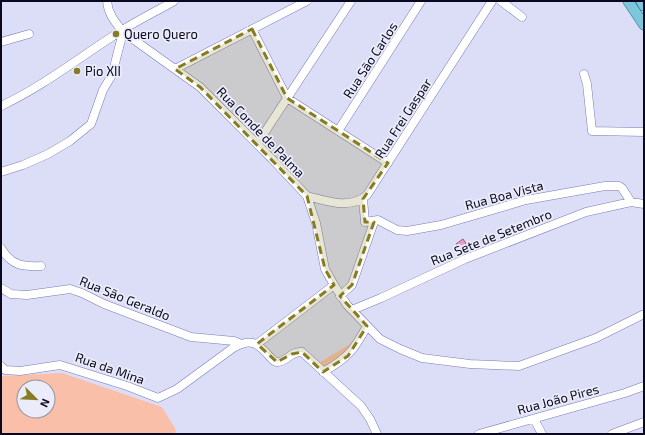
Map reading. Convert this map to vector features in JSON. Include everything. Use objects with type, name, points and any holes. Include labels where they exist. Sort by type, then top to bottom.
[{"type":"main road","points":[[628,1],[644,25]]},
{"type":"main road","points":[[641,1],[644,6]]},
{"type":"street","name":"Rua Conde de Palma","points":[[107,1],[113,20],[122,31],[200,87],[307,196],[316,223],[325,269],[340,296],[380,339],[422,358],[470,364],[519,366],[596,338],[644,314]]},
{"type":"street","points":[[1,106],[21,97],[122,31],[174,1]]},
{"type":"street","points":[[175,69],[307,1]]},
{"type":"street","points":[[257,144],[351,1]]},
{"type":"street","name":"Rua São Carlos","points":[[338,131],[422,1]]},
{"type":"street","name":"Rua Frei Gaspar","points":[[363,199],[367,196],[492,1]]},
{"type":"street","points":[[501,1],[522,16]]},
{"type":"street","points":[[252,29],[287,98],[388,163]]},
{"type":"street","points":[[1,172],[23,165],[48,154],[70,141],[91,124],[102,90],[112,75],[122,31]]},
{"type":"street","points":[[1,42],[29,34]]},
{"type":"street","points":[[584,74],[587,84],[592,131],[644,132]]},
{"type":"street","name":"Rua Boa Vista","points":[[376,221],[397,230],[407,231],[441,225],[526,200],[605,186],[619,186],[631,202]]},
{"type":"street","points":[[307,196],[334,203],[350,203],[363,199],[365,222],[376,221],[352,285],[340,296]]},
{"type":"street","name":"Rua Sete de Setembro","points":[[352,310],[465,259],[586,212],[631,202],[644,204]]},
{"type":"street","points":[[1,248],[7,258],[23,266],[41,266]]},
{"type":"street","points":[[334,286],[257,344],[273,361],[277,362],[282,362],[292,354],[302,352],[361,406],[370,419],[377,434]]},
{"type":"street","name":"Rua São Geraldo","points":[[1,288],[11,294],[27,295],[70,289],[104,304],[190,337],[234,341],[241,344],[249,342],[257,344]]},
{"type":"street","points":[[323,372],[338,364],[348,356],[367,326]]},
{"type":"street","name":"Rua da Mina","points":[[3,368],[20,371],[60,365],[127,386],[158,398],[177,389],[241,344]]},
{"type":"street","name":"Rua João Pires","points":[[478,434],[625,394],[644,386]]},
{"type":"street","points":[[534,419],[542,434]]},
{"type":"street","points":[[612,434],[644,422]]},
{"type":"highlighted area","points":[[252,29],[287,98],[388,163],[363,199],[365,222],[374,222],[352,285],[340,296],[367,326],[348,356],[323,372],[302,352],[292,354],[277,362],[257,344],[334,285],[325,269],[307,196],[200,87],[175,69]]},
{"type":"shaded area","points":[[352,343],[350,348],[343,356],[321,370],[317,364]]},
{"type":"shaded area","points":[[62,373],[162,407],[176,430],[175,434],[1,434],[1,376]]},
{"type":"building","points":[[463,239],[467,245],[465,246],[469,251],[462,253],[456,244]]},
{"type":"place","name":"Quero Quero","points":[[116,34]]},
{"type":"place","name":"Pio XII","points":[[77,71]]}]
